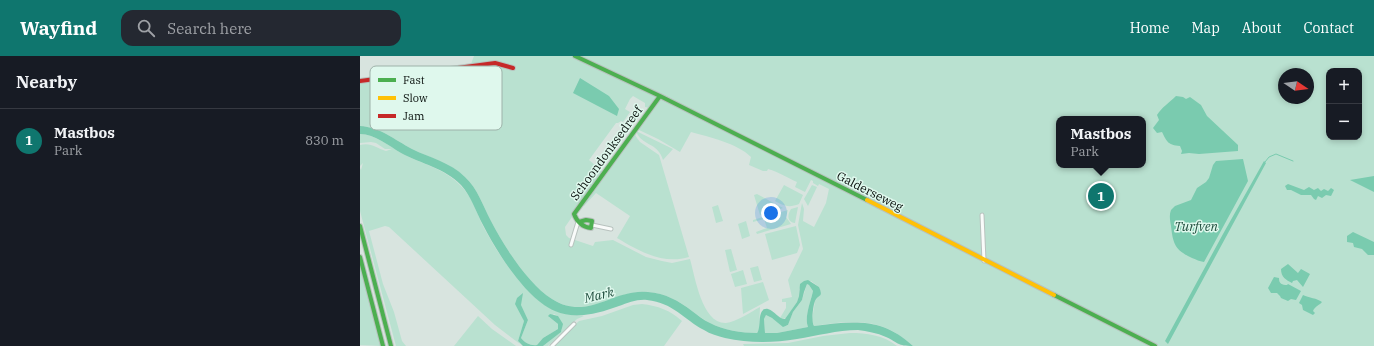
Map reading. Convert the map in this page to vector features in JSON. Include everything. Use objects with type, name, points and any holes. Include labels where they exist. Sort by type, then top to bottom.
[{"type":"main road","name":"Galderseweg","points":[[575,56],[660,96],[984,261],[1155,346]]},
{"type":"main road","points":[[472,66],[495,63],[513,68]]},
{"type":"main road","points":[[360,81],[370,80]]},
{"type":"main road","name":"Schoondonksedreef","points":[[578,222],[574,214],[660,96]]},
{"type":"main road","points":[[578,222],[590,220],[593,222],[592,225]]},
{"type":"main road","points":[[360,226],[391,346]]},
{"type":"main road","points":[[360,257],[383,346]]},
{"type":"street","points":[[982,215],[984,261]]},
{"type":"street","name":"Schoondonksedreef","points":[[571,245],[578,222]]},
{"type":"street","points":[[592,225],[611,229]]},
{"type":"street","points":[[552,346],[574,324]]},
{"type":"shaded area","points":[[474,56],[1374,56],[1374,346],[913,346],[890,330],[878,325],[854,322],[814,326],[812,320],[815,301],[821,293],[819,287],[811,281],[799,289],[797,302],[786,318],[782,319],[780,318],[786,308],[786,302],[782,302],[782,299],[792,297],[788,280],[803,249],[798,225],[802,203],[804,209],[803,221],[814,227],[826,203],[829,189],[819,184],[818,186],[811,180],[805,192],[795,187],[797,182],[780,173],[768,169],[767,171],[763,171],[749,165],[751,157],[731,144],[691,132],[680,152],[637,129],[649,108],[645,107],[645,103],[633,96],[625,109],[630,112],[623,122],[621,121],[616,123],[589,160],[603,172],[565,227],[566,235],[569,238],[593,246],[595,242],[613,240],[646,257],[672,263],[690,259],[701,298],[705,308],[711,316],[718,321],[726,323],[739,319],[760,307],[759,331],[757,333],[733,331],[721,328],[677,301],[666,296],[648,292],[636,292],[589,306],[577,307],[565,305],[552,299],[543,292],[517,264],[491,221],[477,192],[465,177],[447,164],[412,149],[378,130],[502,130],[502,66],[488,66],[495,65],[513,66],[496,62],[471,64]]},
{"type":"shaded area","points":[[370,82],[370,128],[360,126],[360,83]]},
{"type":"shaded area","points":[[636,131],[673,149],[663,160],[661,154],[638,136]]},
{"type":"shaded area","points":[[634,133],[640,142],[659,155],[689,257],[679,259],[661,258],[634,248],[617,238],[630,216],[596,193],[584,206],[582,206]]},
{"type":"shaded area","points":[[360,134],[376,138],[401,153],[440,170],[454,179],[467,193],[495,247],[513,273],[533,296],[543,304],[561,313],[584,316],[577,319],[548,346],[543,346],[562,330],[558,316],[554,314],[549,317],[558,324],[558,329],[543,338],[537,345],[530,345],[521,338],[528,320],[517,298],[524,321],[518,341],[520,344],[495,325],[389,227],[385,226],[369,231],[383,284],[394,312],[402,341],[406,346],[396,346],[360,211],[360,168],[361,170],[363,163],[360,166],[360,145],[370,145],[386,151],[392,149],[385,149],[376,143],[371,142],[360,143]]},
{"type":"shaded area","points":[[784,185],[803,195],[799,204],[787,206],[775,201]]},
{"type":"shaded area","points":[[812,185],[817,187],[808,206],[804,199]]},
{"type":"shaded area","points":[[757,194],[783,208],[760,215],[754,195]]},
{"type":"shaded area","points":[[718,205],[723,221],[716,223],[712,207]]},
{"type":"shaded area","points":[[798,207],[795,223],[790,221],[788,218],[791,209]]},
{"type":"shaded area","points":[[788,210],[786,217],[791,224],[757,234],[756,232],[767,228],[764,219],[753,222],[753,220]]},
{"type":"shaded area","points":[[746,221],[750,236],[742,239],[738,224]]},
{"type":"shaded area","points":[[796,226],[800,245],[797,253],[772,260],[765,234]]},
{"type":"shaded area","points":[[731,249],[737,270],[730,272],[725,250]]},
{"type":"shaded area","points":[[360,264],[382,346],[360,345]]},
{"type":"shaded area","points":[[758,266],[762,280],[754,282],[750,268]]},
{"type":"shaded area","points":[[743,270],[747,284],[735,287],[731,274]]},
{"type":"shaded area","points":[[763,282],[769,300],[743,314],[741,288]]},
{"type":"shaded area","points":[[807,284],[813,291],[807,314],[808,327],[777,333],[765,333],[764,319],[766,315],[787,326],[788,325],[793,312],[802,300]]},
{"type":"shaded area","points":[[642,304],[664,309],[682,321],[664,346],[552,346],[579,321],[602,316],[633,305]]},
{"type":"shaded area","points":[[478,316],[492,329],[516,346],[454,346]]},
{"type":"shaded area","points":[[850,333],[875,335],[892,342],[897,346],[744,346],[743,344],[788,343],[823,336]]},
{"type":"water","points":[[580,78],[609,96],[619,109],[617,116],[573,93]]},
{"type":"water","points":[[1176,96],[1186,99],[1190,97],[1201,105],[1207,116],[1238,145],[1238,151],[1181,154],[1182,151],[1180,146],[1173,145],[1168,142],[1162,132],[1157,133],[1153,128],[1159,120],[1157,115],[1163,107]]},
{"type":"water","points":[[360,126],[370,128],[370,130],[381,131],[412,149],[446,164],[465,177],[480,198],[491,221],[517,264],[543,292],[552,299],[565,305],[577,307],[589,306],[635,292],[648,292],[666,296],[677,301],[705,320],[721,328],[733,331],[757,333],[762,311],[764,309],[768,309],[773,311],[780,318],[785,319],[797,302],[800,284],[808,280],[819,287],[821,293],[815,301],[812,318],[814,326],[854,322],[866,323],[890,330],[913,346],[901,345],[879,334],[858,330],[779,341],[752,342],[734,340],[709,333],[664,304],[647,300],[636,301],[591,314],[562,314],[544,305],[535,298],[517,279],[480,220],[468,194],[455,179],[440,170],[401,153],[376,138],[360,134]],"holes":[[[807,284],[813,291],[807,314],[808,327],[777,333],[765,333],[764,319],[766,315],[783,327],[788,325],[793,312],[802,300]]]},
{"type":"water","name":"Turfven","points":[[1243,159],[1248,181],[1204,262],[1186,255],[1178,249],[1174,242],[1170,220],[1171,210],[1175,206],[1191,200],[1197,188],[1209,178],[1213,165],[1216,161]]},
{"type":"water","points":[[1264,161],[1266,163],[1168,344],[1165,341]]},
{"type":"water","points":[[1374,176],[1374,192],[1350,180]]},
{"type":"water","points":[[1288,184],[1304,190],[1309,187],[1314,190],[1318,188],[1321,191],[1324,189],[1328,191],[1331,188],[1334,190],[1331,196],[1326,195],[1322,198],[1318,196],[1316,200],[1311,195],[1301,195],[1291,190],[1287,190],[1285,186]]},
{"type":"water","points":[[1353,232],[1374,242],[1374,255],[1368,255],[1362,249],[1354,247],[1353,243],[1347,242],[1347,236]]},
{"type":"water","points":[[1288,264],[1298,273],[1301,269],[1310,274],[1303,287],[1297,280],[1293,281],[1292,283],[1283,276],[1281,269]]},
{"type":"water","points":[[1274,277],[1279,278],[1280,283],[1288,284],[1301,291],[1296,300],[1291,299],[1288,301],[1281,298],[1277,293],[1271,293],[1268,288]]},
{"type":"water","points":[[523,293],[521,305],[528,320],[521,338],[524,341],[530,345],[537,345],[543,338],[558,329],[558,324],[548,316],[550,314],[558,316],[563,324],[561,332],[543,346],[523,346],[518,341],[524,321],[515,304],[517,298]]},
{"type":"water","points":[[1303,295],[1322,302],[1314,309],[1313,311],[1315,313],[1313,315],[1303,310],[1302,305],[1299,303]]},
{"type":"waterway","points":[[1265,162],[1269,157],[1276,154],[1293,161]]},
{"type":"traffic: fast","points":[[575,56],[660,96],[867,200]]},
{"type":"traffic: fast","points":[[579,222],[586,220],[592,221],[591,228],[580,224],[574,214],[660,96]]},
{"type":"traffic: fast","points":[[360,226],[391,346]]},
{"type":"traffic: fast","points":[[360,257],[383,346]]},
{"type":"traffic: fast","points":[[1054,295],[1155,346]]},
{"type":"traffic: slow","points":[[867,200],[1054,295]]},
{"type":"traffic: jam","points":[[472,66],[495,63],[513,68]]},
{"type":"traffic: jam","points":[[360,81],[370,80]]},
{"type":"place","name":"Mastbos","points":[[1101,196]]},
{"type":"water label","name":"Mark","points":[[599,295]]}]
